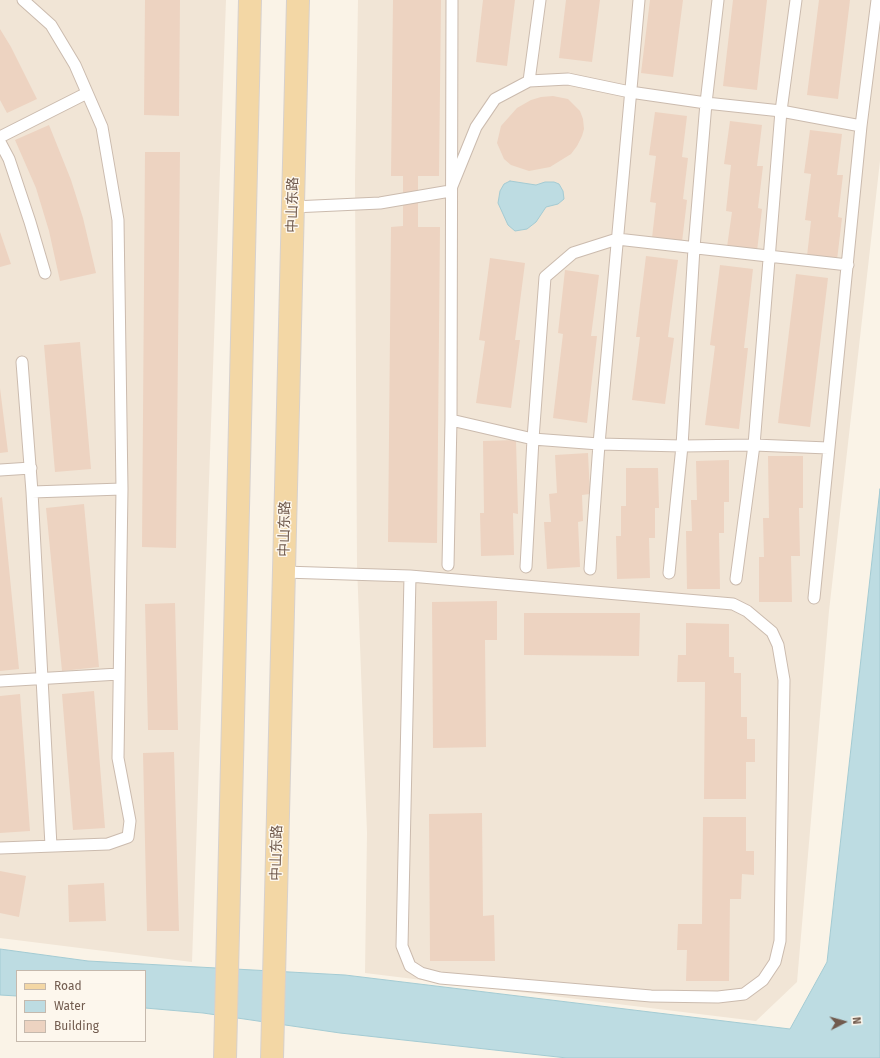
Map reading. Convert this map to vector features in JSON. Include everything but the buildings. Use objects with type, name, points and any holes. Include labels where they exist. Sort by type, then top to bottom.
[{"type":"main road","points":[[225,1058],[250,0]]},
{"type":"main road","name":"中山东路","points":[[272,1058],[298,0]]},
{"type":"lane","points":[[0,848],[108,844],[128,837],[130,821],[118,758],[122,489],[118,220],[102,127],[75,65],[51,25],[23,0]]},
{"type":"lane","points":[[448,565],[451,420],[450,191],[452,0]]},
{"type":"lane","points":[[529,81],[540,0]]},
{"type":"lane","points":[[590,569],[599,444],[639,0]]},
{"type":"lane","points":[[668,573],[682,446],[694,248],[706,103],[718,0]]},
{"type":"lane","points":[[736,579],[754,445],[781,111],[796,0]]},
{"type":"lane","points":[[814,598],[861,126],[877,0]]},
{"type":"lane","points":[[450,191],[476,127],[495,99],[529,81],[568,79],[630,92],[706,103],[781,111],[861,126]]},
{"type":"lane","points":[[0,138],[87,93]]},
{"type":"lane","points":[[0,142],[9,159],[26,208],[45,273]]},
{"type":"lane","points":[[293,207],[380,203],[450,191]]},
{"type":"lane","points":[[526,567],[533,439],[545,277],[573,253],[617,239],[848,265]]},
{"type":"lane","points":[[22,362],[32,492],[51,846]]},
{"type":"lane","points":[[451,420],[533,439],[599,444],[682,446],[754,445],[828,448]]},
{"type":"lane","points":[[0,470],[30,468]]},
{"type":"lane","points":[[32,492],[122,489]]},
{"type":"lane","points":[[284,572],[410,576],[733,604],[748,612],[772,632],[778,645],[784,680],[780,941],[775,962],[763,980],[744,994],[718,997],[651,996],[440,978],[421,973],[410,966],[402,946],[410,576]]},
{"type":"lane","points":[[0,681],[42,677],[119,674]]},
{"type":"shaded area","points":[[0,0],[226,0],[192,962],[0,938]]},
{"type":"shaded area","points":[[358,0],[880,0],[880,161],[829,611],[797,982],[756,1021],[365,973],[367,833],[357,565],[355,181]]},
{"type":"water","points":[[510,181],[536,185],[545,182],[554,182],[559,184],[563,191],[564,199],[558,204],[546,207],[536,222],[527,229],[515,231],[508,225],[498,203],[500,191],[504,184]]},
{"type":"water","points":[[880,489],[880,1058],[567,1058],[340,1033],[203,1013],[146,1008],[146,970],[16,970],[16,996],[0,995],[0,949],[88,961],[345,975],[790,1029],[827,962]]}]
